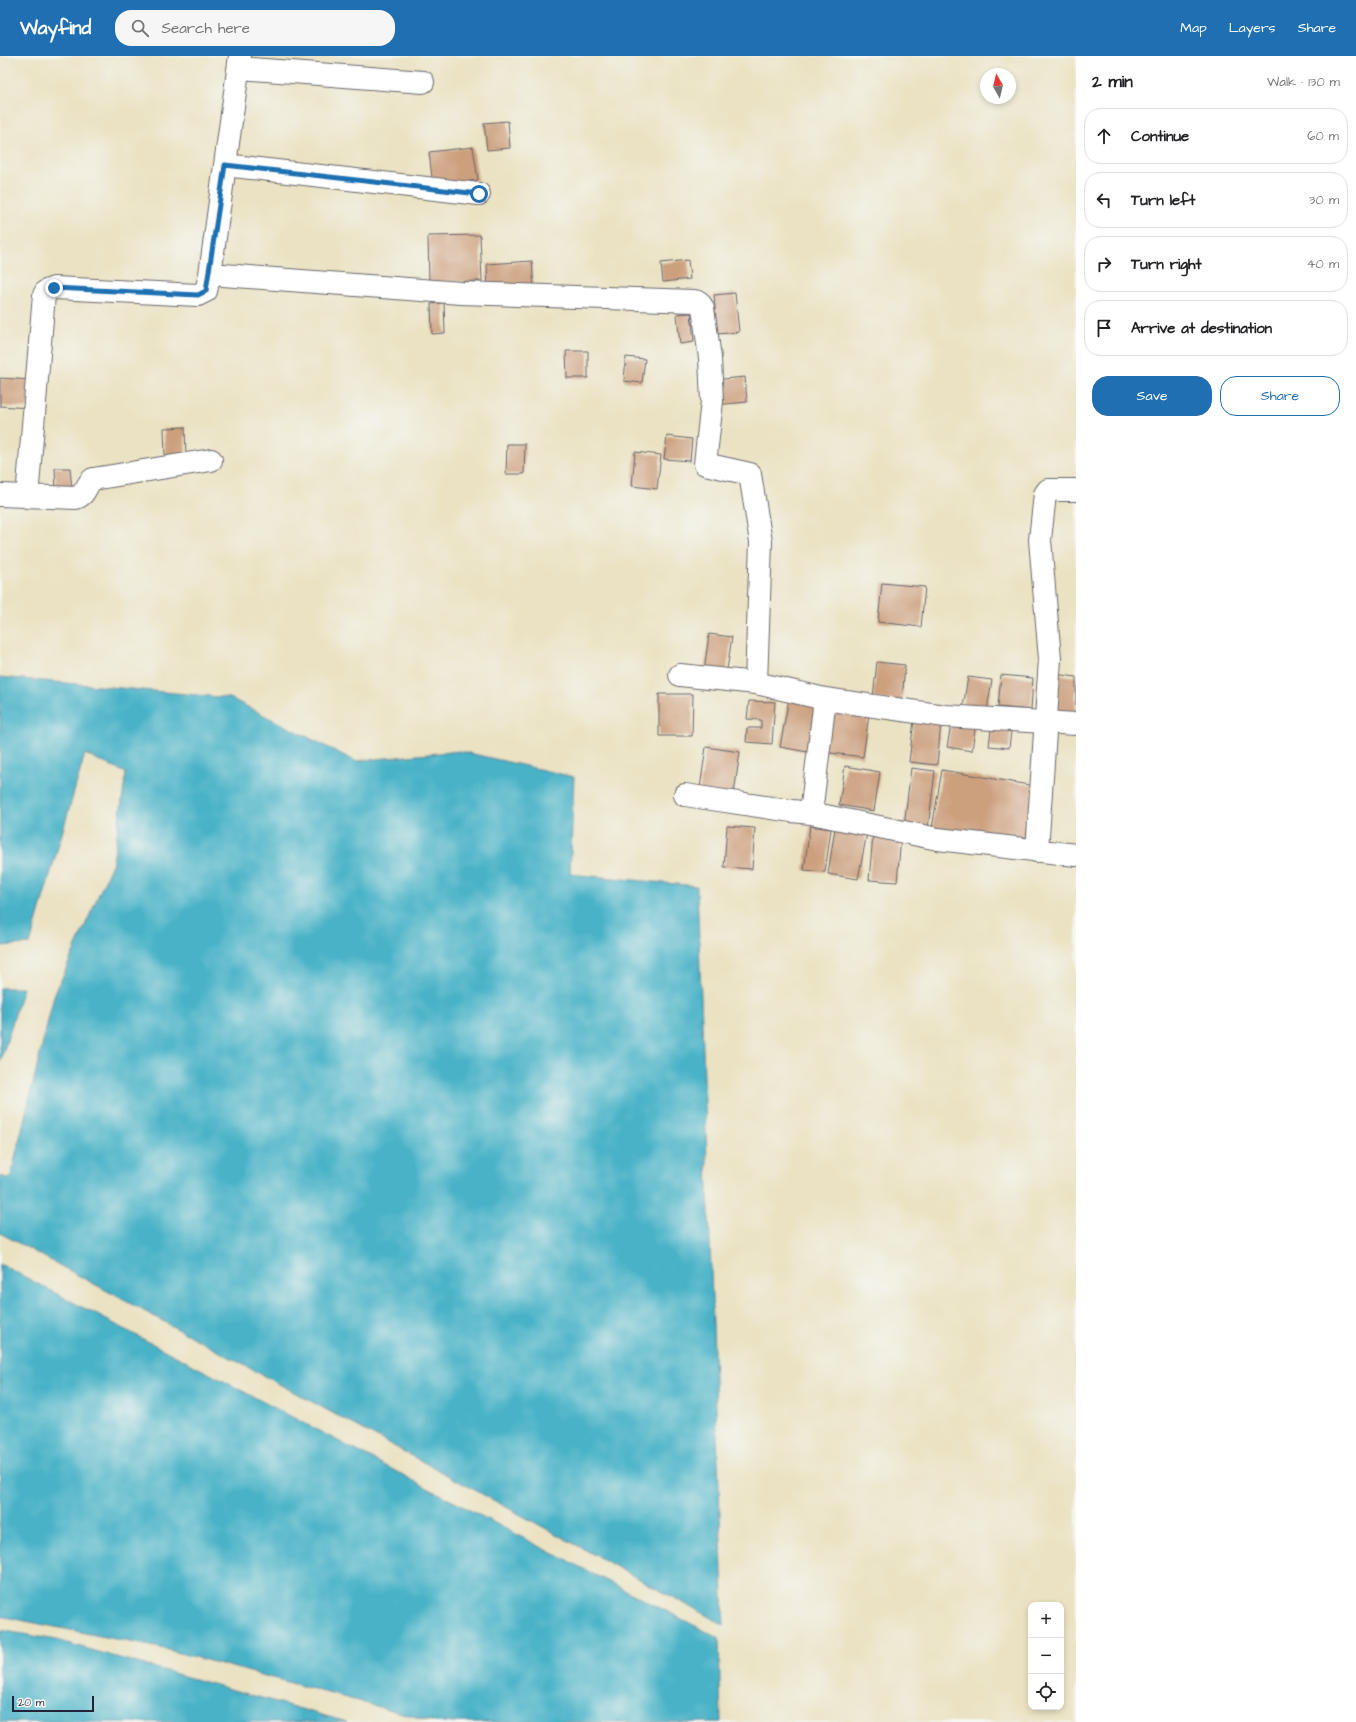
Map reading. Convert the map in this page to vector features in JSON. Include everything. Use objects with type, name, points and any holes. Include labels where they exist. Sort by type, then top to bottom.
[{"type":"street","points":[[27,497],[44,295],[46,291],[54,288],[198,295],[206,291],[210,274],[240,62],[423,82]]},
{"type":"street","points":[[225,165],[479,194]]},
{"type":"street","points":[[210,274],[461,293],[699,302],[703,308],[705,316],[710,358],[712,401],[705,464],[750,474],[761,542],[756,683]]},
{"type":"street","points":[[0,495],[76,498],[82,496],[88,483],[93,479],[211,460]]},
{"type":"street","points":[[1037,851],[1050,648],[1040,530],[1047,492],[1053,489],[1076,490]]},
{"type":"street","points":[[680,675],[756,683],[825,699],[944,716],[1076,724]]},
{"type":"street","points":[[811,813],[825,699]]},
{"type":"street","points":[[685,795],[811,813],[938,839],[1076,855]]},
{"type":"water","points":[[0,677],[230,698],[355,761],[460,751],[574,777],[570,874],[697,886],[724,1625],[0,1233],[0,1176],[10,1179],[54,996],[113,862],[126,773],[85,754],[30,944],[0,946]]},
{"type":"water","points":[[0,988],[23,988],[0,1063]]},
{"type":"water","points":[[0,1264],[527,1540],[719,1638],[721,1722],[435,1722],[165,1649],[0,1616]]},
{"type":"water","points":[[0,1630],[56,1640],[347,1722],[0,1722]]},
{"type":"building","points":[[508,121],[510,148],[487,150],[484,123]]},
{"type":"building","points":[[473,147],[478,180],[433,186],[429,152]]},
{"type":"building","points":[[480,235],[482,281],[429,282],[428,236]]},
{"type":"building","points":[[688,260],[690,279],[663,282],[661,263]]},
{"type":"building","points":[[532,261],[534,289],[488,291],[487,264]]},
{"type":"building","points":[[735,293],[739,332],[717,334],[714,295]]},
{"type":"building","points":[[444,303],[445,333],[432,334],[431,304]]},
{"type":"building","points":[[691,313],[694,342],[680,344],[677,314]]},
{"type":"building","points":[[566,351],[588,351],[588,378],[567,378]]},
{"type":"building","points":[[626,357],[645,359],[642,383],[624,381]]},
{"type":"building","points":[[745,377],[747,402],[715,405],[713,380]]},
{"type":"building","points":[[0,378],[31,380],[28,408],[0,406]]},
{"type":"building","points":[[185,427],[186,458],[165,458],[164,428]]},
{"type":"building","points":[[667,436],[692,439],[690,461],[664,459]]},
{"type":"building","points":[[507,444],[525,444],[524,474],[506,474]]},
{"type":"building","points":[[635,452],[661,455],[657,489],[632,486]]},
{"type":"building","points":[[55,468],[70,468],[72,489],[56,490]]},
{"type":"building","points":[[882,583],[925,587],[921,627],[878,622]]},
{"type":"building","points":[[709,634],[732,637],[726,676],[704,672]]},
{"type":"building","points":[[877,662],[905,665],[902,701],[873,698]]},
{"type":"building","points":[[1055,674],[1076,677],[1076,720],[1050,717]]},
{"type":"building","points":[[1001,675],[1033,678],[1031,710],[998,707]]},
{"type":"building","points":[[968,677],[992,680],[987,710],[963,707]]},
{"type":"building","points":[[659,694],[693,694],[692,736],[659,736]]},
{"type":"building","points":[[789,698],[821,704],[813,753],[780,747]]},
{"type":"building","points":[[749,701],[775,702],[772,744],[746,742],[747,728],[761,728],[761,720],[747,719]]},
{"type":"building","points":[[828,710],[869,715],[863,757],[823,752]]},
{"type":"building","points":[[914,720],[941,723],[937,765],[909,762]]},
{"type":"building","points":[[951,725],[975,728],[972,751],[947,747]]},
{"type":"building","points":[[991,729],[1011,731],[1009,748],[989,746]]},
{"type":"building","points":[[706,747],[740,752],[733,800],[699,795]]},
{"type":"building","points":[[845,766],[880,772],[874,811],[839,805]]},
{"type":"building","points":[[911,768],[935,771],[928,829],[904,826]]},
{"type":"building","points":[[942,770],[1035,786],[1025,844],[932,828]]},
{"type":"building","points":[[727,826],[755,828],[752,869],[724,867]]},
{"type":"building","points":[[810,826],[831,829],[825,872],[804,870]]},
{"type":"building","points":[[835,828],[867,833],[858,879],[828,874]]},
{"type":"building","points":[[873,835],[901,838],[897,882],[869,880]]},
{"type":"route","points":[[54,288],[198,295],[206,291],[209,283],[225,165],[479,194]]}]
